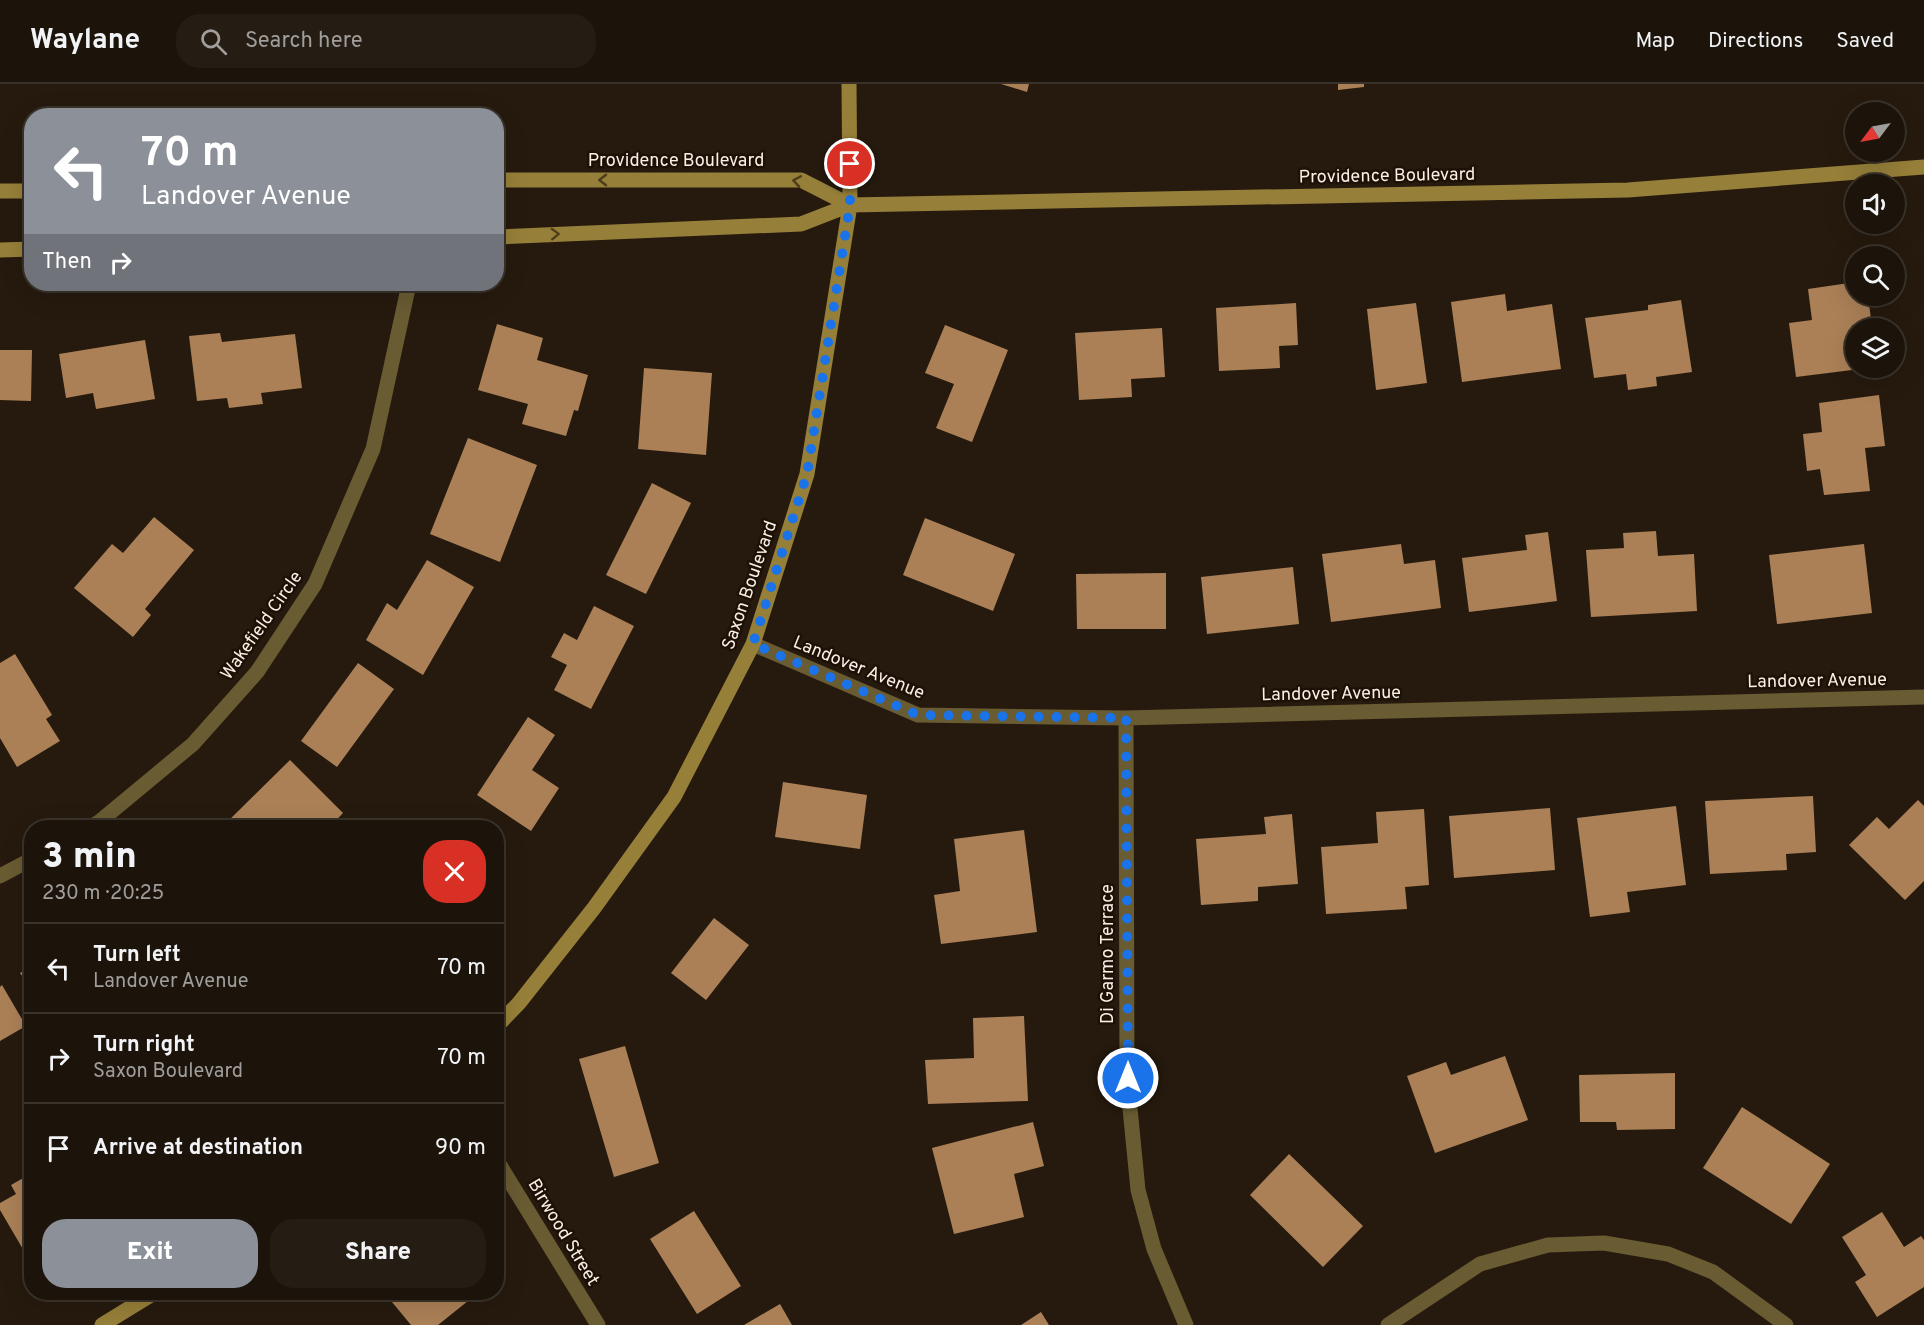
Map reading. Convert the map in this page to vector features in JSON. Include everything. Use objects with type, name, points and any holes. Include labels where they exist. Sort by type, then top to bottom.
[{"type":"main road","name":"Saxon Boulevard","points":[[504,1019],[594,908],[674,797],[753,644],[807,474],[850,205],[849,84]]},
{"type":"main road","name":"Providence Boulevard","points":[[504,237],[801,224],[850,205],[1628,190],[1924,167]]},
{"type":"main road","name":"Providence Boulevard","points":[[504,180],[801,180],[850,205]]},
{"type":"main road","points":[[0,191],[24,190]]},
{"type":"main road","points":[[0,250],[24,249]]},
{"type":"main road","points":[[102,1325],[143,1300]]},
{"type":"street","name":"Wakefield Circle","points":[[101,820],[193,744],[257,672],[315,584],[373,449],[407,291]]},
{"type":"street","name":"Landover Avenue","points":[[753,644],[918,715],[1126,718],[1924,697]]},
{"type":"street","name":"Di Garmo Terrace","points":[[1126,718],[1128,1078],[1138,1190],[1154,1249],[1186,1325]]},
{"type":"street","points":[[0,876],[24,863]]},
{"type":"street","name":"Birwood Street","points":[[504,1172],[598,1325]]},
{"type":"street","points":[[1388,1325],[1480,1264],[1548,1245],[1604,1243],[1668,1254],[1713,1272],[1786,1325]]},
{"type":"building","points":[[1001,84],[1029,84],[1027,92]]},
{"type":"building","points":[[1338,84],[1364,84],[1364,87],[1338,90]]},
{"type":"building","points":[[1845,284],[1845,306],[1869,306],[1871,318],[1845,318],[1845,371],[1796,377],[1789,323],[1812,320],[1808,289]]},
{"type":"building","points":[[1505,294],[1507,311],[1552,304],[1561,369],[1462,382],[1451,302]]},
{"type":"building","points":[[1681,300],[1692,372],[1656,377],[1657,386],[1628,390],[1626,374],[1594,378],[1585,318],[1648,310],[1648,305]]},
{"type":"building","points":[[1296,303],[1298,345],[1279,346],[1280,368],[1219,371],[1216,308]]},
{"type":"building","points":[[1416,303],[1427,383],[1376,390],[1367,309]]},
{"type":"building","points":[[497,324],[543,338],[537,360],[588,375],[578,411],[574,410],[566,436],[522,424],[528,404],[478,390]]},
{"type":"building","points":[[945,325],[1008,350],[972,442],[936,428],[954,384],[925,373]]},
{"type":"building","points":[[1162,328],[1165,377],[1131,379],[1132,397],[1079,400],[1075,333]]},
{"type":"building","points":[[220,333],[222,342],[295,334],[302,388],[261,393],[263,404],[229,408],[227,398],[197,401],[189,336]]},
{"type":"building","points":[[145,340],[155,399],[96,409],[93,393],[66,398],[59,354]]},
{"type":"building","points":[[0,350],[32,350],[31,401],[0,400]]},
{"type":"building","points":[[644,368],[712,373],[706,455],[638,449]]},
{"type":"building","points":[[1879,395],[1885,446],[1865,448],[1870,491],[1824,495],[1820,469],[1807,471],[1803,434],[1822,432],[1819,403]]},
{"type":"building","points":[[468,438],[537,465],[500,562],[430,534]]},
{"type":"building","points":[[652,483],[691,503],[646,594],[606,575]]},
{"type":"building","points":[[154,517],[194,550],[145,609],[151,615],[133,637],[74,588],[112,544],[123,553]]},
{"type":"building","points":[[925,518],[1015,554],[993,611],[903,575]]},
{"type":"building","points":[[1656,531],[1658,556],[1694,554],[1697,611],[1591,617],[1586,550],[1624,548],[1623,533]]},
{"type":"building","points":[[1548,532],[1557,601],[1469,612],[1462,558],[1527,550],[1525,535]]},
{"type":"building","points":[[1401,544],[1404,564],[1435,560],[1441,608],[1331,622],[1322,554]]},
{"type":"building","points":[[1864,544],[1872,613],[1777,624],[1769,555]]},
{"type":"building","points":[[427,560],[474,587],[423,675],[366,640],[387,603],[397,610]]},
{"type":"building","points":[[1293,567],[1299,624],[1207,634],[1201,577]]},
{"type":"building","points":[[1166,573],[1166,629],[1077,629],[1076,574]]},
{"type":"building","points":[[594,606],[634,626],[591,709],[554,690],[567,665],[551,657],[564,633],[577,640]]},
{"type":"building","points":[[15,654],[52,715],[46,719],[60,741],[17,767],[0,738],[0,663]]},
{"type":"building","points":[[358,663],[394,689],[337,767],[301,741]]},
{"type":"building","points":[[528,717],[555,735],[532,770],[559,788],[531,831],[477,795]]},
{"type":"building","points":[[290,760],[343,813],[336,820],[229,820]]},
{"type":"building","points":[[783,782],[867,795],[860,849],[775,837]]},
{"type":"building","points":[[1813,796],[1816,852],[1786,854],[1787,870],[1710,874],[1705,801]]},
{"type":"building","points":[[1918,800],[1924,806],[1924,881],[1905,900],[1849,845],[1877,817],[1889,829]]},
{"type":"building","points":[[1676,806],[1686,885],[1627,892],[1630,912],[1590,917],[1577,818]]},
{"type":"building","points":[[1550,808],[1555,870],[1454,878],[1449,816]]},
{"type":"building","points":[[1424,809],[1429,885],[1405,887],[1407,909],[1326,914],[1321,847],[1378,843],[1376,812]]},
{"type":"building","points":[[1292,814],[1298,884],[1258,887],[1258,901],[1201,905],[1196,839],[1266,834],[1264,817]]},
{"type":"building","points":[[1024,830],[1037,932],[941,944],[934,895],[960,891],[954,839]]},
{"type":"building","points":[[714,918],[749,945],[706,1000],[671,973]]},
{"type":"building","points":[[2,985],[24,1023],[24,1027],[0,1041],[0,987]]},
{"type":"building","points":[[1024,1016],[1028,1101],[928,1104],[925,1060],[974,1058],[973,1018]]},
{"type":"building","points":[[625,1046],[659,1163],[614,1177],[579,1059]]},
{"type":"building","points":[[1505,1056],[1528,1120],[1435,1153],[1407,1076],[1446,1062],[1451,1075]]},
{"type":"building","points":[[1675,1073],[1675,1129],[1617,1130],[1616,1122],[1580,1122],[1579,1075]]},
{"type":"building","points":[[1742,1107],[1830,1164],[1791,1224],[1703,1168]]},
{"type":"building","points":[[1033,1122],[1044,1166],[1014,1174],[1024,1217],[954,1234],[932,1148]]},
{"type":"building","points":[[1289,1154],[1363,1226],[1323,1267],[1250,1195]]},
{"type":"building","points":[[24,1178],[24,1251],[0,1210],[0,1203],[16,1194],[11,1185]]},
{"type":"building","points":[[694,1211],[741,1286],[697,1314],[650,1239]]},
{"type":"building","points":[[1882,1212],[1904,1247],[1921,1236],[1924,1240],[1924,1287],[1877,1317],[1855,1282],[1866,1275],[1842,1237]]},
{"type":"building","points":[[390,1300],[468,1301],[438,1325],[411,1325]]},
{"type":"building","points":[[780,1304],[792,1325],[744,1325]]},
{"type":"building","points":[[1041,1312],[1049,1325],[1021,1325]]},
{"type":"route","points":[[850,164],[850,205],[807,474],[753,644],[918,715],[1126,718],[1128,1078]]}]
